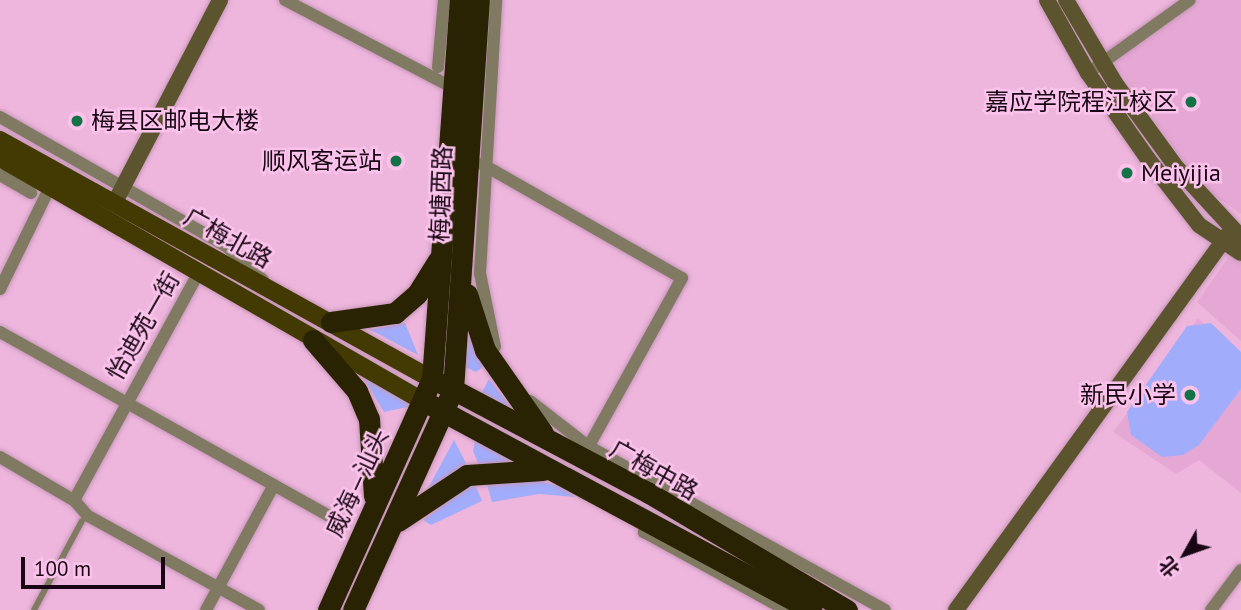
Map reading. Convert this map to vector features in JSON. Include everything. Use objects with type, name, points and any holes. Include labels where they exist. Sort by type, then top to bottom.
[{"type":"highway","name":"梅塘西路","points":[[432,379],[460,0]]},
{"type":"highway","name":"梅塘西路","points":[[453,390],[464,285],[468,156],[479,0]]},
{"type":"highway","points":[[331,322],[395,313],[417,294],[440,255]]},
{"type":"highway","points":[[464,285],[485,349],[506,388],[554,445]]},
{"type":"highway","points":[[313,340],[357,391],[369,419],[376,447],[372,509]]},
{"type":"highway","name":"广梅中路","points":[[432,379],[554,445],[585,453],[847,610]]},
{"type":"highway","name":"威海—汕头","points":[[353,610],[392,526],[434,407],[432,379]]},
{"type":"highway","name":"威海—汕头","points":[[328,610],[372,509],[434,407],[453,390]]},
{"type":"highway","name":"广梅中路","points":[[434,407],[545,470],[811,610]]},
{"type":"highway","points":[[505,447],[518,426]]},
{"type":"highway","points":[[392,526],[444,485],[467,475],[545,470]]},
{"type":"main road","name":"广梅北路","points":[[0,139],[119,194],[278,294],[432,379]]},
{"type":"main road","name":"广梅北路","points":[[0,158],[313,340],[434,407]]},
{"type":"street","points":[[0,117],[119,194],[220,0]]},
{"type":"street","points":[[285,0],[453,88]]},
{"type":"street","points":[[438,67],[444,0]]},
{"type":"street","points":[[496,0],[480,273],[493,342],[533,404],[585,453],[885,610]]},
{"type":"street","points":[[1047,0],[1088,74],[1199,225],[1233,240]]},
{"type":"street","points":[[1066,0],[1104,64],[1233,240]]},
{"type":"street","points":[[1088,74],[1190,0]]},
{"type":"street","points":[[468,156],[682,278],[585,453]]},
{"type":"street","points":[[0,175],[32,193]]},
{"type":"street","points":[[0,289],[50,187]]},
{"type":"street","points":[[956,610],[1233,240]]},
{"type":"street","points":[[966,610],[1233,240]]},
{"type":"street","name":"怡迪苑一街","points":[[75,501],[124,402],[199,272]]},
{"type":"street","points":[[0,332],[342,523]]},
{"type":"street","points":[[0,457],[75,501],[88,516],[259,610]]},
{"type":"street","points":[[206,610],[274,485]]},
{"type":"street","points":[[647,524],[644,532],[786,610]]},
{"type":"street","points":[[1211,610],[1241,570]]},
{"type":"lane","points":[[34,610],[82,521]]},
{"type":"shaded area","name":"嘉应学院程江校区","points":[[1190,0],[1241,0],[1241,214],[1200,185],[1105,49]]},
{"type":"shaded area","points":[[1241,239],[1241,341],[1197,302]]},
{"type":"shaded area","name":"新民小学","points":[[1198,318],[1241,359],[1241,493],[1199,460],[1176,474],[1113,432]]},
{"type":"shaded area","points":[[405,323],[418,355],[365,327],[373,329]]},
{"type":"shaded area","name":"新民小学","points":[[1211,323],[1241,352],[1241,389],[1199,445],[1183,455],[1162,457],[1131,435],[1127,412],[1187,326]]},
{"type":"shaded area","points":[[466,324],[483,367],[476,372],[465,367]]},
{"type":"shaded area","points":[[357,367],[410,397],[407,407],[384,412]]},
{"type":"shaded area","points":[[489,379],[521,420],[480,396]]},
{"type":"shaded area","points":[[476,435],[531,465],[480,468],[473,451]]},
{"type":"shaded area","points":[[454,440],[470,471],[425,494]]},
{"type":"shaded area","points":[[532,480],[560,486],[575,497],[539,494],[492,502],[486,481]]},
{"type":"shaded area","points":[[474,482],[482,501],[431,525],[423,520]]},
{"type":"place","name":"嘉应学院程江校区","points":[[1191,102]]},
{"type":"place","name":"梅县区邮电大楼","points":[[77,121]]},
{"type":"place","name":"顺风客运站","points":[[396,161]]},
{"type":"place","name":"Meiyijia","points":[[1127,173]]},
{"type":"place","name":"新民小学","points":[[1190,395]]}]
